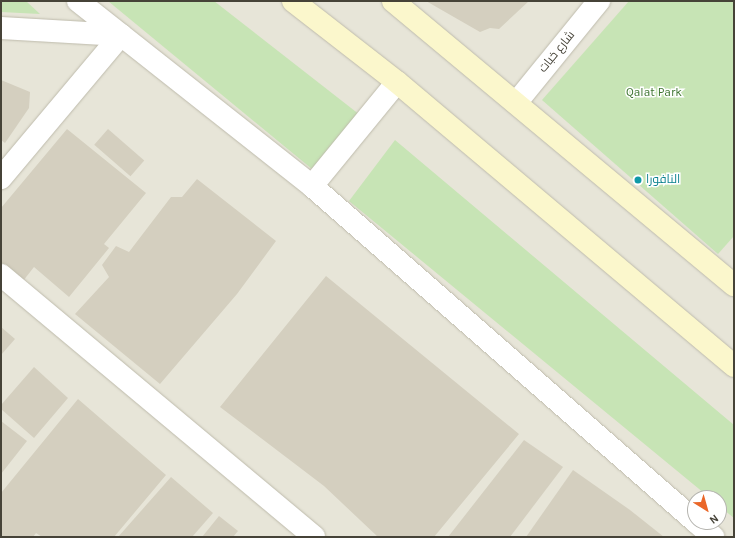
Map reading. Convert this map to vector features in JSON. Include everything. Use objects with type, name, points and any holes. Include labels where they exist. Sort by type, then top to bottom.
[{"type":"main road","points":[[293,1],[397,82],[734,366]]},
{"type":"main road","points":[[393,1],[733,282]]},
{"type":"street","points":[[78,1],[312,186],[687,517]]},
{"type":"street","name":"شارع خبات","points":[[516,103],[599,1]]},
{"type":"street","points":[[1,28],[121,35]]},
{"type":"street","points":[[1,178],[121,35]]},
{"type":"street","points":[[312,186],[397,82]]},
{"type":"street","points":[[1,275],[314,537]]},
{"type":"shaded area","points":[[1,1],[734,1],[734,537],[1,537]]},
{"type":"green space","points":[[1,1],[26,1],[40,14],[1,12]]},
{"type":"green space","points":[[108,1],[214,1],[360,115],[312,169]]},
{"type":"green space","name":"Qalat Park","points":[[629,1],[734,1],[734,236],[718,254],[542,100]]},
{"type":"green space","points":[[395,140],[734,425],[734,518],[727,512],[727,490],[700,490],[349,201]]},
{"type":"building","points":[[426,1],[529,1],[499,29],[490,28],[480,32]]},
{"type":"building","points":[[1,80],[30,92],[29,108],[5,143],[1,140]]},
{"type":"building","points":[[67,129],[146,193],[104,244],[109,248],[69,297],[34,267],[23,281],[1,263],[1,208]]},
{"type":"building","points":[[108,129],[144,160],[130,176],[94,145]]},
{"type":"building","points":[[197,179],[276,241],[237,294],[160,384],[75,314],[109,277],[102,265],[116,246],[129,252],[171,197],[182,197]]},
{"type":"building","points":[[326,276],[519,434],[434,537],[378,537],[324,486],[220,407]]},
{"type":"building","points":[[1,327],[15,339],[1,355]]},
{"type":"building","points":[[34,367],[68,398],[34,438],[1,409],[1,405]]},
{"type":"building","points":[[78,399],[166,475],[114,537],[42,537],[36,533],[33,537],[1,537],[1,493]]},
{"type":"building","points":[[1,421],[27,441],[1,474]]},
{"type":"building","points":[[524,440],[563,467],[510,537],[448,537]]},
{"type":"building","points":[[573,470],[630,510],[664,537],[526,537]]},
{"type":"building","points":[[171,477],[213,513],[192,537],[118,537]]},
{"type":"building","points":[[219,516],[238,531],[233,537],[202,537]]},
{"type":"place","name":"النافورا","points":[[638,180]]}]
